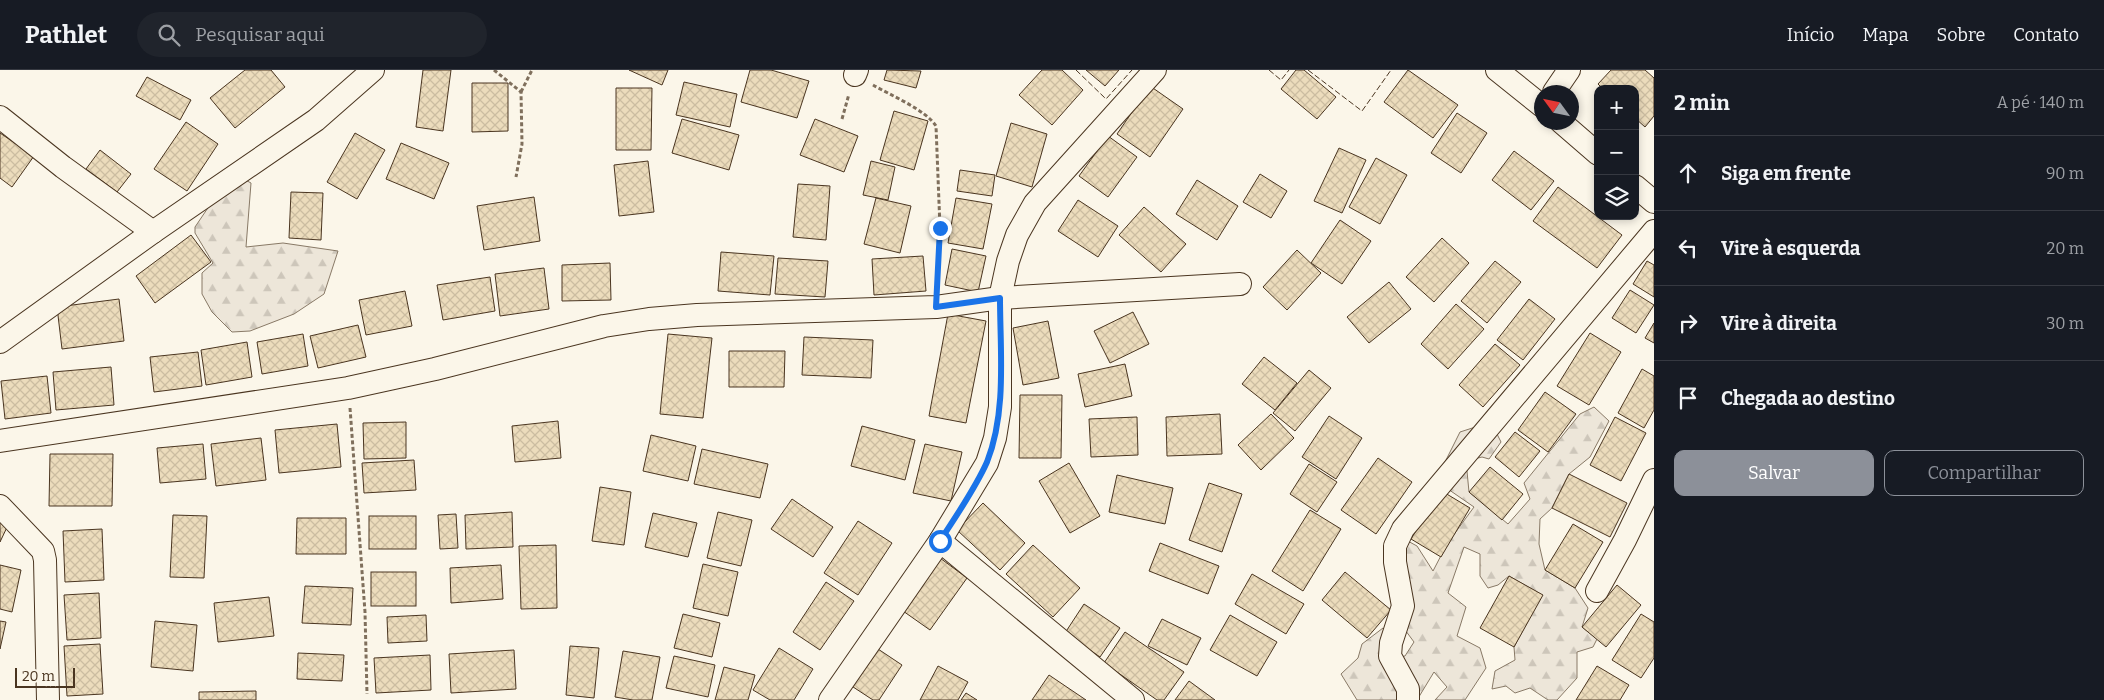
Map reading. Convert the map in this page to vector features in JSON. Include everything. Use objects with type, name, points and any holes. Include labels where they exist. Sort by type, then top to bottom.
[{"type":"street","points":[[0,342],[153,232],[316,120],[373,70]]},
{"type":"street","points":[[830,700],[940,541],[987,462],[995,438],[1000,407],[1000,298],[1017,235],[1035,203],[1155,70]]},
{"type":"street","points":[[1497,70],[1534,100]]},
{"type":"street","points":[[1559,85],[1569,70]]},
{"type":"street","points":[[0,117],[63,167],[153,232]]},
{"type":"street","points":[[1570,130],[1594,151]]},
{"type":"street","points":[[1639,189],[1654,202]]},
{"type":"street","points":[[1408,700],[1408,689],[1390,656],[1390,643],[1403,606],[1395,562],[1396,546],[1403,529],[1654,231]]},
{"type":"street","points":[[0,441],[348,388],[435,369],[604,326],[649,319],[698,315],[936,307],[1000,298],[1240,284]]},
{"type":"street","points":[[1598,591],[1654,480]]},
{"type":"street","points":[[0,506],[44,551],[48,700]]},
{"type":"street","points":[[940,541],[1132,700]]},
{"type":"path","points":[[494,70],[522,92]]},
{"type":"path","points":[[516,177],[522,144],[522,92],[532,70]]},
{"type":"path","points":[[856,72],[932,119],[936,126],[940,228],[936,307]]},
{"type":"path","points":[[348,388],[365,612],[367,694]]},
{"type":"green space","points":[[240,177],[251,183],[246,247],[283,243],[338,251],[324,294],[294,314],[250,331],[232,332],[212,312],[202,294],[202,273],[213,263],[195,233],[195,227],[220,190]]},
{"type":"green space","points":[[1594,407],[1609,421],[1590,457],[1569,474],[1552,508],[1540,519],[1539,544],[1545,570],[1575,588],[1588,608],[1582,627],[1597,639],[1593,647],[1577,652],[1577,678],[1557,700],[1548,700],[1530,688],[1515,693],[1506,686],[1492,689],[1495,671],[1515,660],[1514,647],[1542,595],[1509,576],[1498,585],[1488,588],[1480,576],[1480,554],[1464,547],[1448,593],[1466,607],[1457,636],[1480,648],[1486,668],[1465,700],[1435,700],[1447,687],[1434,672],[1417,700],[1357,700],[1341,674],[1358,658],[1362,644],[1383,628],[1388,636],[1389,659],[1405,656],[1414,642],[1397,619],[1404,539],[1417,546],[1433,571],[1447,544],[1474,507],[1445,487],[1443,466],[1460,432],[1491,422],[1501,442],[1489,459],[1482,457],[1466,461],[1469,492],[1508,524],[1530,499],[1524,483],[1580,414]]},
{"type":"building","points":[[245,70],[271,70],[285,87],[235,128],[210,98]]},
{"type":"building","points":[[423,70],[451,70],[443,131],[416,127]]},
{"type":"building","points":[[629,70],[668,70],[662,85]]},
{"type":"building","points":[[750,70],[771,70],[809,81],[797,118],[741,102]]},
{"type":"building","points":[[887,70],[921,71],[916,88],[884,80]]},
{"type":"building","points":[[1042,70],[1062,70],[1083,90],[1052,125],[1019,95]]},
{"type":"building","points":[[1086,70],[1119,70],[1105,86]]},
{"type":"building","points":[[1296,70],[1304,70],[1336,97],[1317,119],[1281,89]]},
{"type":"building","points":[[1408,70],[1458,105],[1433,138],[1384,102]]},
{"type":"building","points":[[1611,70],[1645,70],[1654,78],[1654,116],[1645,127],[1639,122],[1639,85],[1598,84]]},
{"type":"building","points":[[147,77],[191,100],[180,120],[136,96]]},
{"type":"building","points":[[684,82],[737,94],[730,127],[676,115]]},
{"type":"building","points":[[472,83],[508,83],[508,131],[472,132]]},
{"type":"building","points":[[1150,86],[1183,109],[1150,157],[1117,134]]},
{"type":"building","points":[[616,88],[652,88],[651,150],[616,150]]},
{"type":"building","points":[[894,111],[928,121],[914,170],[880,160]]},
{"type":"building","points":[[1457,113],[1487,133],[1461,173],[1431,153]]},
{"type":"building","points":[[682,119],[739,135],[729,170],[672,153]]},
{"type":"building","points":[[815,119],[858,136],[844,172],[800,155]]},
{"type":"building","points":[[186,122],[218,144],[187,191],[154,169]]},
{"type":"building","points":[[1011,123],[1047,134],[1032,187],[996,176]]},
{"type":"building","points":[[0,133],[34,156],[12,187],[0,178]]},
{"type":"building","points":[[355,133],[385,150],[357,199],[327,182]]},
{"type":"building","points":[[1108,136],[1137,157],[1108,197],[1079,176]]},
{"type":"building","points":[[401,143],[449,163],[434,199],[386,179]]},
{"type":"building","points":[[1339,148],[1366,160],[1342,213],[1314,201]]},
{"type":"building","points":[[100,150],[131,174],[117,192],[86,169]]},
{"type":"building","points":[[1514,151],[1554,181],[1531,210],[1492,180]]},
{"type":"building","points":[[1376,158],[1407,175],[1380,224],[1349,207]]},
{"type":"building","points":[[648,161],[654,212],[619,216],[614,165]]},
{"type":"building","points":[[871,161],[895,167],[888,200],[863,195]]},
{"type":"building","points":[[960,170],[995,175],[992,196],[957,191]]},
{"type":"building","points":[[1260,174],[1287,191],[1271,218],[1243,202]]},
{"type":"building","points":[[1197,180],[1238,206],[1217,240],[1176,214]]},
{"type":"building","points":[[798,184],[830,186],[826,240],[793,237]]},
{"type":"building","points":[[1558,187],[1594,214],[1594,220],[1602,220],[1622,235],[1597,268],[1533,221]]},
{"type":"building","points":[[291,192],[323,193],[321,240],[289,238]]},
{"type":"building","points":[[534,197],[540,241],[484,250],[477,206]]},
{"type":"building","points":[[876,198],[911,206],[900,253],[864,244]]},
{"type":"building","points":[[956,198],[992,204],[983,249],[948,243]]},
{"type":"building","points":[[1078,200],[1118,226],[1098,257],[1058,231]]},
{"type":"building","points":[[1144,207],[1186,244],[1161,272],[1119,235]]},
{"type":"building","points":[[1340,220],[1371,241],[1342,284],[1311,263]]},
{"type":"building","points":[[191,235],[211,262],[155,303],[136,276]]},
{"type":"building","points":[[1442,238],[1469,263],[1434,302],[1406,277]]},
{"type":"building","points":[[952,249],[986,256],[978,292],[945,285]]},
{"type":"building","points":[[1297,250],[1321,273],[1287,310],[1263,287]]},
{"type":"building","points":[[721,252],[774,256],[770,295],[718,291]]},
{"type":"building","points":[[923,256],[926,291],[874,295],[872,259]]},
{"type":"building","points":[[778,258],[828,261],[825,297],[775,294]]},
{"type":"building","points":[[1495,261],[1521,282],[1487,323],[1461,301]]},
{"type":"building","points":[[1647,261],[1654,265],[1654,297],[1633,284]]},
{"type":"building","points":[[610,263],[611,300],[562,301],[562,265]]},
{"type":"building","points":[[544,268],[549,309],[500,316],[495,274]]},
{"type":"building","points":[[490,277],[495,311],[443,320],[437,285]]},
{"type":"building","points":[[1389,282],[1411,309],[1369,343],[1347,317]]},
{"type":"building","points":[[1630,290],[1654,305],[1636,333],[1612,318]]},
{"type":"building","points":[[405,291],[412,326],[366,335],[359,300]]},
{"type":"building","points":[[119,299],[124,341],[62,349],[57,307]]},
{"type":"building","points":[[1529,299],[1555,319],[1523,360],[1497,340]]},
{"type":"building","points":[[1456,304],[1484,329],[1448,369],[1421,344]]},
{"type":"building","points":[[1133,312],[1149,344],[1110,363],[1094,331]]},
{"type":"building","points":[[948,314],[986,321],[966,423],[929,416]]},
{"type":"building","points":[[1048,321],[1059,378],[1023,385],[1013,328]]},
{"type":"building","points":[[1654,323],[1654,343],[1645,338]]},
{"type":"building","points":[[358,325],[366,357],[318,368],[310,336]]},
{"type":"building","points":[[1590,333],[1621,352],[1589,405],[1557,386]]},
{"type":"building","points":[[303,334],[308,366],[262,374],[257,342]]},
{"type":"building","points":[[668,334],[712,338],[703,418],[660,414]]},
{"type":"building","points":[[804,337],[873,340],[871,378],[802,375]]},
{"type":"building","points":[[247,342],[252,377],[206,385],[201,350]]},
{"type":"building","points":[[1495,344],[1520,365],[1483,407],[1459,385]]},
{"type":"building","points":[[729,351],[785,351],[784,387],[729,387]]},
{"type":"building","points":[[198,352],[202,386],[154,392],[150,357]]},
{"type":"building","points":[[1264,357],[1297,383],[1275,410],[1242,384]]},
{"type":"building","points":[[1125,364],[1132,396],[1085,407],[1078,374]]},
{"type":"building","points":[[111,367],[114,405],[56,410],[53,372]]},
{"type":"building","points":[[1642,369],[1654,376],[1654,410],[1644,428],[1618,413]]},
{"type":"building","points":[[1309,370],[1331,388],[1295,431],[1273,413]]},
{"type":"building","points":[[47,376],[51,413],[5,419],[1,381]]},
{"type":"building","points":[[1545,392],[1576,414],[1548,452],[1518,430]]},
{"type":"building","points":[[1020,395],[1062,395],[1061,458],[1019,458]]},
{"type":"building","points":[[1220,414],[1222,454],[1167,456],[1166,417]]},
{"type":"building","points":[[1271,414],[1294,438],[1261,470],[1238,445]]},
{"type":"building","points":[[1329,416],[1362,438],[1336,479],[1302,457]]},
{"type":"building","points":[[1137,417],[1138,455],[1091,457],[1089,419]]},
{"type":"building","points":[[1615,417],[1646,433],[1621,481],[1590,465]]},
{"type":"building","points":[[558,421],[561,458],[515,462],[512,426]]},
{"type":"building","points":[[406,422],[406,458],[364,459],[363,423]]},
{"type":"building","points":[[337,424],[341,467],[279,473],[275,430]]},
{"type":"building","points":[[862,426],[915,440],[905,480],[851,466]]},
{"type":"building","points":[[1515,432],[1540,451],[1519,477],[1495,457]]},
{"type":"building","points":[[651,435],[696,446],[688,481],[643,471]]},
{"type":"building","points":[[261,438],[266,480],[216,486],[211,444]]},
{"type":"building","points":[[203,444],[206,479],[160,483],[157,448]]},
{"type":"building","points":[[925,444],[962,452],[951,501],[913,493]]},
{"type":"building","points":[[702,449],[768,464],[760,498],[694,484]]},
{"type":"building","points":[[50,454],[113,454],[112,506],[49,506]]},
{"type":"building","points":[[1378,458],[1412,482],[1376,534],[1341,510]]},
{"type":"building","points":[[414,460],[416,490],[364,493],[362,463]]},
{"type":"building","points":[[1069,463],[1100,516],[1070,533],[1039,481]]},
{"type":"building","points":[[1309,464],[1337,482],[1317,512],[1290,494]]},
{"type":"building","points":[[1490,467],[1523,494],[1502,520],[1469,492]]},
{"type":"building","points":[[1569,474],[1627,503],[1610,537],[1552,508]]},
{"type":"building","points":[[1117,475],[1173,488],[1165,524],[1109,512]]},
{"type":"building","points":[[1209,483],[1242,494],[1222,552],[1189,540]]},
{"type":"building","points":[[600,487],[631,492],[624,545],[592,541]]},
{"type":"building","points":[[1440,490],[1470,508],[1441,557],[1411,539]]},
{"type":"building","points":[[792,499],[833,527],[813,557],[771,529]]},
{"type":"building","points":[[983,503],[1025,543],[1000,570],[957,530]]},
{"type":"building","points":[[1310,510],[1341,529],[1303,591],[1272,571]]},
{"type":"building","points":[[512,512],[513,547],[466,549],[465,515]]},
{"type":"building","points":[[718,512],[752,520],[741,566],[707,558]]},
{"type":"building","points":[[653,513],[697,523],[688,557],[645,547]]},
{"type":"building","points":[[456,514],[458,548],[440,549],[438,515]]},
{"type":"building","points":[[173,515],[207,516],[204,578],[170,577]]},
{"type":"building","points":[[369,516],[416,516],[416,549],[369,549]]},
{"type":"building","points":[[297,518],[346,518],[346,554],[296,554]]},
{"type":"building","points":[[0,519],[9,523],[0,542]]},
{"type":"building","points":[[858,521],[892,543],[858,595],[824,573]]},
{"type":"building","points":[[1573,524],[1603,542],[1575,588],[1545,570]]},
{"type":"building","points":[[102,529],[104,580],[65,582],[63,531]]},
{"type":"building","points":[[1160,543],[1219,566],[1208,594],[1149,571]]},
{"type":"building","points":[[556,545],[557,608],[521,609],[519,546]]},
{"type":"building","points":[[1033,545],[1080,588],[1053,617],[1006,574]]},
{"type":"building","points":[[940,558],[967,578],[930,630],[903,611]]},
{"type":"building","points":[[703,564],[738,572],[728,616],[693,608]]},
{"type":"building","points":[[0,565],[21,570],[12,612],[0,609]]},
{"type":"building","points":[[501,565],[503,599],[451,603],[450,568]]},
{"type":"building","points":[[371,572],[416,572],[416,606],[371,606]]},
{"type":"building","points":[[1345,572],[1391,610],[1367,638],[1322,600]]},
{"type":"building","points":[[1252,574],[1304,604],[1286,634],[1235,604]]},
{"type":"building","points":[[1509,576],[1543,595],[1514,647],[1480,628]]},
{"type":"building","points":[[826,582],[854,601],[820,650],[793,632]]},
{"type":"building","points":[[1617,585],[1641,605],[1606,647],[1582,627]]},
{"type":"building","points":[[305,586],[353,588],[351,625],[302,623]]},
{"type":"building","points":[[99,593],[101,638],[67,640],[64,595]]},
{"type":"building","points":[[269,597],[274,636],[218,642],[214,603]]},
{"type":"building","points":[[1084,604],[1120,628],[1100,657],[1065,633]]},
{"type":"building","points":[[683,614],[720,623],[712,657],[674,648]]},
{"type":"building","points":[[1641,614],[1654,622],[1654,658],[1641,678],[1612,660]]},
{"type":"building","points":[[426,615],[427,641],[388,643],[387,617]]},
{"type":"building","points":[[1230,615],[1277,642],[1257,676],[1210,650]]},
{"type":"building","points":[[1162,619],[1201,638],[1187,665],[1148,646]]},
{"type":"building","points":[[0,621],[6,622],[0,649]]},
{"type":"building","points":[[155,621],[197,625],[193,671],[151,667]]},
{"type":"building","points":[[1125,632],[1184,672],[1164,700],[1157,700],[1104,663]]},
{"type":"building","points":[[100,644],[103,694],[67,696],[64,646]]},
{"type":"building","points":[[872,645],[902,665],[879,700],[873,700],[847,683]]},
{"type":"building","points":[[570,646],[599,648],[594,698],[566,695]]},
{"type":"building","points":[[779,648],[813,669],[794,700],[770,700],[753,690]]},
{"type":"building","points":[[514,650],[516,689],[451,693],[449,654]]},
{"type":"building","points":[[623,651],[660,657],[652,700],[633,700],[615,697]]},
{"type":"building","points":[[298,653],[344,655],[342,681],[297,679]]},
{"type":"building","points":[[430,655],[431,690],[376,693],[374,658]]},
{"type":"building","points":[[674,656],[715,665],[708,697],[666,688]]},
{"type":"building","points":[[938,666],[968,682],[958,700],[920,700]]},
{"type":"building","points":[[1597,666],[1629,685],[1620,700],[1576,700]]},
{"type":"building","points":[[724,667],[755,675],[748,700],[715,700]]},
{"type":"building","points":[[1049,675],[1086,700],[1032,700]]},
{"type":"building","points":[[1189,681],[1215,700],[1175,700]]},
{"type":"building","points":[[256,691],[256,700],[199,700],[199,692]]},
{"type":"building","points":[[966,693],[977,700],[961,700]]},
{"type":"fence","points":[[1076,70],[1106,99],[1132,70]]},
{"type":"fence","points":[[1269,70],[1281,80],[1289,70]]},
{"type":"fence","points":[[1308,70],[1362,111],[1391,70]]},
{"type":"route","points":[[940,228],[936,307],[1000,298],[1000,407],[995,438],[987,462],[940,541]]}]
